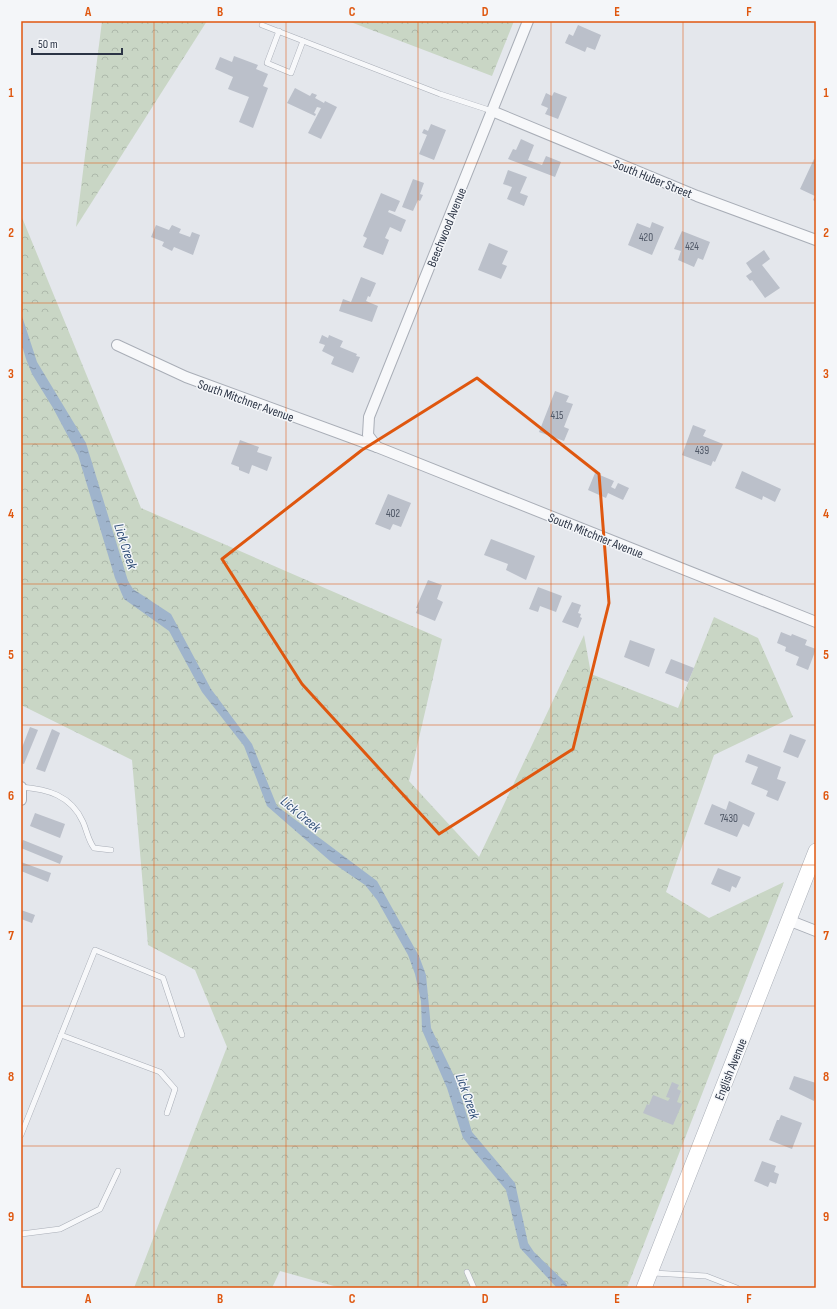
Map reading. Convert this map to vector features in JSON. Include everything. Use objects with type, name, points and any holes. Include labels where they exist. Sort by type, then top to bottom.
[{"type":"street","name":"Beechwood Avenue","points":[[377,447],[368,435],[369,417],[528,21]]},
{"type":"street","name":"South Huber Street","points":[[492,111],[697,196],[816,240]]},
{"type":"street","name":"South Mitchner Avenue","points":[[117,345],[186,377],[377,447],[816,622]]},
{"type":"street","points":[[21,787],[21,800]]},
{"type":"street","name":"English Avenue","points":[[644,1288],[816,851]]},
{"type":"street","points":[[788,920],[816,931]]},
{"type":"lane","points":[[262,24],[440,94],[492,111]]},
{"type":"lane","points":[[279,31],[267,63],[291,73],[303,41]]},
{"type":"lane","points":[[21,787],[44,789],[63,798],[74,807],[83,822],[90,842],[94,848],[111,850]]},
{"type":"lane","points":[[21,1135],[95,950],[163,978],[182,1035]]},
{"type":"lane","points":[[61,1035],[160,1072],[175,1089],[167,1113]]},
{"type":"lane","points":[[21,1234],[60,1229],[100,1209],[118,1171]]},
{"type":"lane","points":[[467,1272],[474,1288]]},
{"type":"lane","points":[[650,1273],[706,1276],[737,1288]]},
{"type":"highlighted area","points":[[477,378],[599,474],[609,603],[573,749],[439,834],[302,684],[222,559],[362,450]]},
{"type":"green space","points":[[102,21],[207,21],[76,227]]},
{"type":"green space","points":[[348,21],[514,21],[492,76]]},
{"type":"green space","points":[[21,215],[141,508],[442,639],[409,781],[479,857],[584,635],[591,674],[678,708],[714,617],[758,638],[793,717],[714,755],[666,892],[709,918],[784,882],[627,1288],[341,1288],[280,1271],[272,1288],[134,1288],[227,1047],[195,970],[148,945],[132,760],[21,705]]},
{"type":"water","name":"Lick Creek","points":[[21,313],[37,362],[86,443],[128,581],[133,589],[171,614],[211,689],[252,744],[277,806],[377,881],[419,956],[426,975],[431,1028],[456,1080],[472,1132],[515,1183],[528,1243],[534,1252],[566,1283],[568,1288],[557,1288],[520,1248],[506,1190],[463,1138],[447,1088],[422,1030],[421,1001],[415,974],[408,955],[377,900],[365,885],[330,861],[267,806],[244,746],[202,692],[169,631],[124,599],[115,578],[78,455],[53,408],[32,374],[26,359],[21,342]]},
{"type":"building","points":[[578,25],[601,35],[595,50],[587,47],[585,52],[565,43],[569,34],[573,36]]},
{"type":"building","points":[[234,56],[258,65],[256,69],[268,74],[263,86],[268,88],[253,128],[239,122],[249,97],[228,89],[233,77],[215,69],[220,57],[232,62]]},
{"type":"building","points":[[295,88],[310,96],[312,93],[317,95],[315,98],[324,103],[325,101],[337,107],[321,139],[308,133],[321,108],[317,107],[314,113],[316,114],[315,116],[287,103]]},
{"type":"building","points":[[554,92],[567,97],[558,119],[545,114],[548,108],[541,105],[546,93],[552,96]]},
{"type":"building","points":[[431,124],[446,130],[434,160],[419,154],[427,135],[422,133],[424,129],[428,131]]},
{"type":"building","points":[[521,139],[534,145],[528,160],[542,165],[546,156],[561,162],[555,177],[508,159],[513,149],[516,150]]},
{"type":"building","points":[[814,159],[816,160],[816,202],[813,200],[815,196],[800,189]]},
{"type":"building","points":[[508,170],[527,177],[520,193],[528,196],[524,206],[507,199],[512,187],[503,184]]},
{"type":"building","points":[[413,179],[424,183],[420,194],[423,195],[420,201],[418,200],[413,211],[402,207]]},
{"type":"building","points":[[381,193],[400,201],[395,212],[389,210],[388,212],[406,220],[401,232],[390,227],[385,238],[389,240],[383,255],[363,247],[367,238],[363,236]]},
{"type":"building","points":[[652,222],[664,227],[652,255],[628,245],[637,223],[650,228]]},
{"type":"building","points":[[156,225],[169,230],[172,225],[181,229],[179,233],[190,237],[192,232],[200,235],[193,255],[174,247],[172,251],[162,246],[164,242],[151,237]]},
{"type":"building","points":[[682,231],[710,242],[703,260],[698,258],[694,267],[678,260],[681,251],[674,249]]},
{"type":"building","points":[[489,243],[508,251],[502,264],[507,266],[501,279],[478,270]]},
{"type":"building","points":[[764,250],[770,259],[762,265],[780,288],[765,298],[752,280],[750,281],[746,276],[752,272],[746,263]]},
{"type":"building","points":[[361,277],[376,283],[370,297],[368,296],[366,301],[378,306],[372,322],[339,311],[343,299],[351,302]]},
{"type":"building","points":[[322,335],[328,338],[329,335],[343,341],[340,347],[357,354],[356,356],[360,357],[353,373],[331,364],[334,357],[322,351],[325,345],[319,343]]},
{"type":"building","points":[[555,391],[569,396],[566,402],[573,404],[564,427],[569,429],[564,441],[539,432]]},
{"type":"building","points":[[693,425],[706,430],[703,436],[723,444],[715,462],[713,461],[711,466],[682,455]]},
{"type":"building","points":[[240,440],[259,447],[257,452],[272,457],[267,471],[252,465],[249,474],[239,470],[239,467],[231,464]]},
{"type":"building","points":[[742,471],[781,489],[775,502],[763,496],[762,500],[735,488]]},
{"type":"building","points":[[595,473],[614,481],[611,487],[615,489],[618,483],[629,488],[623,500],[608,493],[606,498],[588,490]]},
{"type":"building","points":[[388,494],[411,503],[401,527],[393,524],[390,530],[375,524]]},
{"type":"building","points":[[491,539],[535,556],[526,580],[506,570],[508,564],[484,555]]},
{"type":"building","points":[[428,580],[442,585],[437,599],[443,602],[435,621],[416,613],[418,608],[416,608]]},
{"type":"building","points":[[538,587],[562,596],[556,612],[540,606],[538,612],[529,609]]},
{"type":"building","points":[[572,602],[581,605],[578,613],[581,614],[580,617],[582,618],[578,628],[562,622]]},
{"type":"building","points":[[781,632],[791,636],[792,634],[807,640],[805,645],[816,649],[808,670],[796,665],[799,657],[785,651],[786,647],[777,643]]},
{"type":"building","points":[[630,640],[655,649],[649,667],[624,657]]},
{"type":"building","points":[[671,659],[694,668],[688,682],[665,673]]},
{"type":"building","points":[[30,727],[38,730],[24,764],[21,763],[21,750]]},
{"type":"building","points":[[52,729],[60,733],[45,772],[36,769]]},
{"type":"building","points":[[790,734],[806,740],[798,758],[783,752]]},
{"type":"building","points":[[748,754],[781,767],[777,779],[786,782],[778,801],[766,796],[768,791],[751,784],[758,767],[745,762]]},
{"type":"building","points":[[729,801],[755,813],[749,827],[743,824],[737,837],[704,824],[712,804],[726,810]]},
{"type":"building","points":[[35,813],[65,824],[60,838],[30,826]]},
{"type":"building","points":[[23,840],[63,856],[60,864],[21,848]]},
{"type":"building","points":[[21,862],[51,873],[48,882],[21,871]]},
{"type":"building","points":[[718,868],[741,877],[736,888],[732,886],[730,892],[711,884]]},
{"type":"building","points":[[21,910],[35,915],[32,923],[21,919]]},
{"type":"building","points":[[794,1076],[816,1083],[816,1095],[814,1101],[789,1089]]},
{"type":"building","points":[[672,1082],[679,1085],[677,1089],[681,1091],[677,1102],[682,1104],[673,1125],[643,1113],[647,1104],[649,1105],[653,1095],[668,1101],[670,1098],[666,1097]]},
{"type":"building","points":[[781,1115],[802,1123],[792,1149],[769,1140],[777,1120],[779,1120]]},
{"type":"building","points":[[762,1161],[776,1166],[774,1172],[779,1174],[776,1184],[770,1182],[768,1187],[754,1181]]}]
